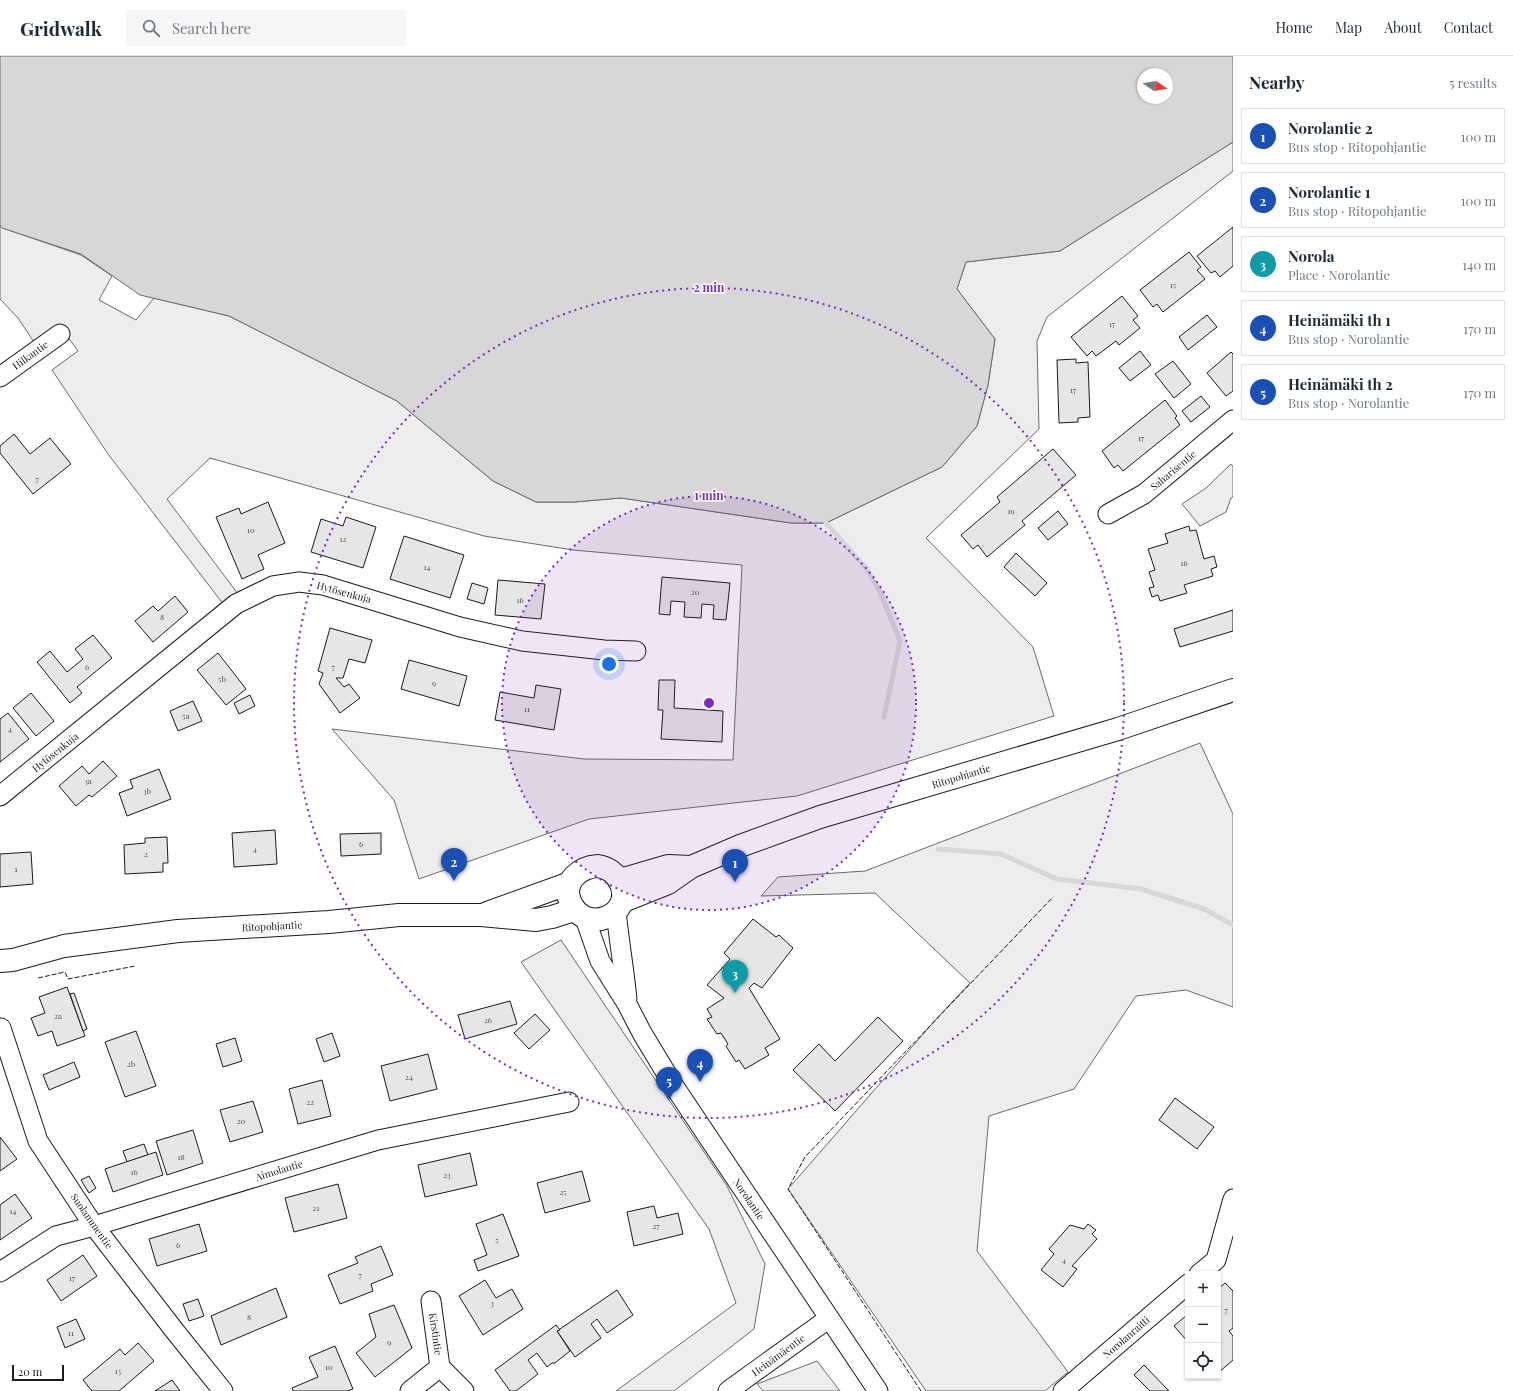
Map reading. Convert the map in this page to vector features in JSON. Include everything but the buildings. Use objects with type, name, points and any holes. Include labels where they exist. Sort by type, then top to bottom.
[{"type":"main road","name":"Ritopohjantie","points":[[620,906],[668,883],[691,867],[740,846],[820,817],[1118,729],[1233,690]]},
{"type":"main road","points":[[598,866],[613,872],[618,879],[622,886],[620,906],[610,916],[594,920],[580,914],[569,899],[568,891],[570,883],[575,875],[581,870],[598,866]]},
{"type":"main road","name":"Ritopohjantie","points":[[618,879],[627,878],[668,866],[691,867]]},
{"type":"main road","name":"Ritopohjantie","points":[[481,915],[570,883]]},
{"type":"main road","name":"Ritopohjantie","points":[[0,961],[13,960],[64,946],[178,931],[329,922],[399,915],[481,915],[536,920],[580,914]]},
{"type":"main road","name":"Ritopohjantie","points":[[0,950],[10,945],[64,946]]},
{"type":"street","name":"Hilkantie","points":[[0,377],[60,334]]},
{"type":"street","name":"Saharisentie","points":[[1108,514],[1144,494],[1233,420]]},
{"type":"street","name":"Hytösenkuja","points":[[0,796],[236,604],[273,586],[299,582],[323,585],[460,627],[522,641],[604,650],[636,651]]},
{"type":"street","name":"Norolantie","points":[[620,906],[620,952],[623,962],[627,1004]]},
{"type":"street","name":"Norolantie","points":[[580,914],[600,961],[627,1004],[642,1033],[674,1086],[792,1261],[828,1319],[878,1391]]},
{"type":"street","name":"Suolammentie","points":[[1,1028],[38,1140],[94,1226],[223,1391]]},
{"type":"street","name":"Aimolantie","points":[[0,1272],[56,1236],[94,1226],[378,1140],[569,1102]]},
{"type":"street","points":[[1203,1271],[1216,1260],[1233,1199]]},
{"type":"street","name":"Norolanraitti","points":[[1063,1391],[1185,1287]]},
{"type":"street","name":"Kirstintie","points":[[431,1301],[440,1367],[464,1391]]},
{"type":"street","name":"Heinämäentie","points":[[728,1391],[828,1319]]},
{"type":"street","name":"Kirstintie","points":[[410,1391],[440,1367]]},
{"type":"shaded area","points":[[0,56],[1233,56],[1233,142],[1060,251],[966,262],[957,289],[995,339],[988,385],[977,426],[942,467],[826,523],[791,523],[621,498],[574,502],[536,502],[493,481],[397,401],[229,316],[140,295],[81,254],[2,228],[0,225]]},
{"type":"shaded area","points":[[1233,142],[1233,171],[1047,317],[1037,341],[1039,429],[926,538],[1033,647],[1054,716],[797,796],[589,819],[419,879],[394,800],[332,729],[584,759],[733,760],[742,565],[573,550],[484,536],[210,458],[167,499],[238,594],[224,605],[108,454],[52,370],[78,351],[65,333],[36,345],[18,318],[0,299],[0,225],[3,228],[81,255],[112,276],[99,300],[136,320],[154,298],[229,316],[397,401],[493,481],[536,502],[574,502],[621,498],[791,523],[826,523],[942,467],[977,426],[988,385],[995,339],[957,289],[966,262],[1060,251]]},
{"type":"shaded area","points":[[1231,464],[1233,467],[1233,497],[1231,498],[1226,512],[1200,526],[1182,504],[1206,488]]},
{"type":"shaded area","points":[[1200,743],[1233,814],[1233,1007],[1186,990],[1136,996],[1074,1089],[989,1116],[977,1251],[1068,1372],[1045,1391],[926,1391],[788,1189],[938,1017],[970,983],[875,893],[761,896],[778,877],[865,871]]},
{"type":"shaded area","points":[[561,940],[727,1186],[765,1264],[754,1329],[674,1391],[616,1391],[736,1303],[709,1229],[521,962]]},
{"type":"shaded area","points":[[817,1361],[840,1391],[763,1391],[757,1384]]},
{"type":"waterway","points":[[826,523],[867,569],[879,590],[900,641],[884,717]]},
{"type":"waterway","points":[[938,849],[1001,854],[1057,879],[1141,889],[1204,909],[1233,925]]},
{"type":"fence","points":[[921,1391],[788,1189],[805,1157],[1053,897]]},
{"type":"fence","points":[[38,978],[65,972],[68,979],[135,966]]},
{"type":"place","name":"Norolantie 1","points":[[454,881]]},
{"type":"place","name":"Norolantie 2","points":[[735,882]]},
{"type":"place","name":"Norola","points":[[735,993]]},
{"type":"place","name":"Heinämäki th 1","points":[[700,1082]]},
{"type":"place","name":"Heinämäki th 2","points":[[669,1100]]}]
